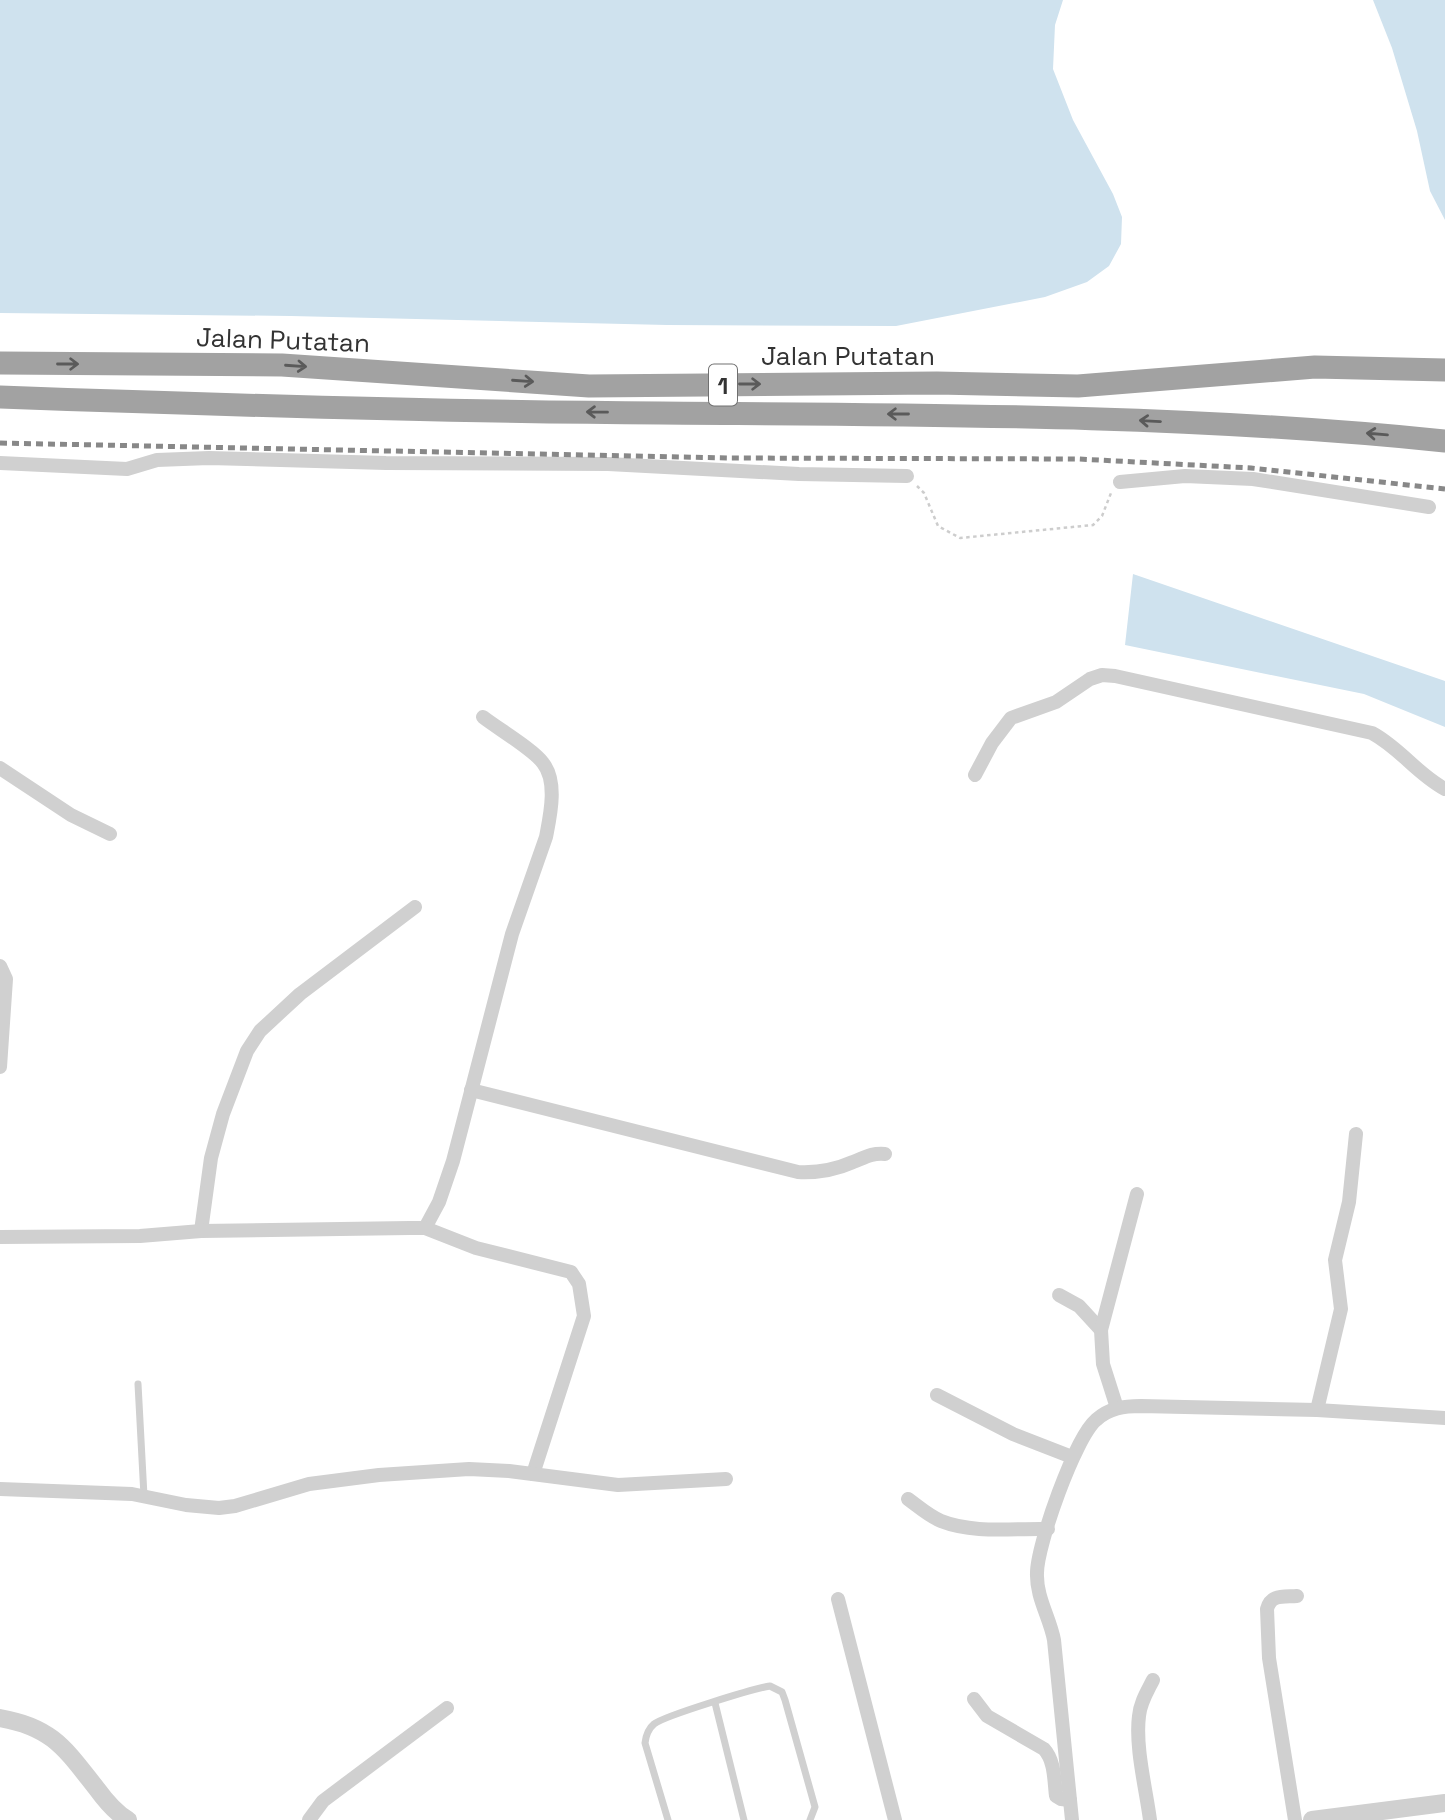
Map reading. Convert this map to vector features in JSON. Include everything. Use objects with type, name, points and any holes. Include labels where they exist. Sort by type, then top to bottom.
[{"type":"highway","name":"Jalan Putatan","points":[[0,363],[282,365],[589,386],[937,383],[1078,386],[1315,368],[1445,370]]},
{"type":"highway","points":[[937,383],[946,406],[968,415]]},
{"type":"highway","points":[[589,386],[647,400],[654,404],[658,414]]},
{"type":"highway","name":"1","points":[[0,397],[271,407],[658,414],[968,415],[1255,426],[1445,441]]},
{"type":"street","points":[[0,463],[127,469],[157,460],[209,458],[602,464],[799,474],[907,476]]},
{"type":"street","points":[[1120,482],[1185,476],[1253,479],[1429,506]]},
{"type":"street","points":[[975,775],[992,743],[1011,718],[1056,702],[1090,679],[1102,675],[1372,733],[1387,741],[1425,778],[1445,789]]},
{"type":"street","points":[[425,1228],[439,1202],[453,1161],[514,926],[546,837],[551,806],[549,773],[543,761],[483,717]]},
{"type":"street","points":[[0,768],[71,815],[110,834]]},
{"type":"street","points":[[201,1231],[211,1158],[223,1114],[247,1051],[260,1031],[308,988],[415,907]]},
{"type":"street","points":[[0,966],[6,979],[6,992],[0,1067]]},
{"type":"street","points":[[471,1090],[798,1172],[816,1173],[856,1161],[871,1153],[885,1154]]},
{"type":"street","points":[[1317,1410],[1341,1309],[1335,1260],[1349,1202],[1356,1134]]},
{"type":"street","points":[[1117,1408],[1103,1364],[1101,1330],[1137,1194]]},
{"type":"street","points":[[0,1237],[425,1228],[452,1241],[571,1272],[579,1284],[583,1316],[533,1474]]},
{"type":"street","points":[[1059,1295],[1079,1306],[1101,1330]]},
{"type":"street","points":[[937,1395],[1013,1434],[1072,1457]]},
{"type":"street","points":[[1072,1820],[1055,1640],[1038,1588],[1037,1572],[1072,1457],[1094,1421],[1117,1408],[1141,1406],[1317,1410],[1445,1419]]},
{"type":"street","points":[[0,1489],[144,1496],[186,1505],[219,1508],[236,1506],[309,1484],[379,1475],[469,1469],[618,1485],[726,1479]]},
{"type":"street","points":[[908,1499],[940,1520],[959,1526],[1048,1530]]},
{"type":"street","points":[[1295,1820],[1269,1658],[1267,1609],[1274,1598],[1297,1596]]},
{"type":"street","points":[[838,1599],[895,1820]]},
{"type":"street","points":[[1150,1820],[1140,1746],[1139,1716],[1153,1680]]},
{"type":"street","points":[[974,1699],[986,1716],[1035,1742],[1048,1753],[1056,1796],[1070,1800]]},
{"type":"street","points":[[309,1820],[323,1801],[447,1708]]},
{"type":"street","points":[[0,1718],[21,1722],[54,1739],[100,1794],[128,1820]]},
{"type":"street","points":[[1048,1753],[1066,1744]]},
{"type":"street","points":[[1312,1820],[1341,1819],[1445,1803]]},
{"type":"lane","points":[[138,1384],[144,1496]]},
{"type":"lane","points":[[668,1820],[647,1751],[647,1734],[652,1726],[659,1721],[770,1686],[782,1692],[815,1807],[810,1820]]},
{"type":"lane","points":[[715,1703],[744,1820]]},
{"type":"path","points":[[907,476],[924,493],[938,526],[960,538],[1093,524],[1102,516],[1110,494],[1120,482]]},
{"type":"water","points":[[0,0],[1063,0],[1055,25],[1053,69],[1073,120],[1113,194],[1122,217],[1121,244],[1109,266],[1087,282],[1045,297],[896,326],[667,325],[291,316],[0,313]]},
{"type":"water","points":[[1373,0],[1445,0],[1445,220],[1430,191],[1417,131],[1392,48]]},
{"type":"water","points":[[1133,574],[1445,681],[1445,727],[1364,694],[1125,645]]},
{"type":"railway","points":[[0,443],[731,458],[1078,459],[1251,468],[1445,489]]}]
